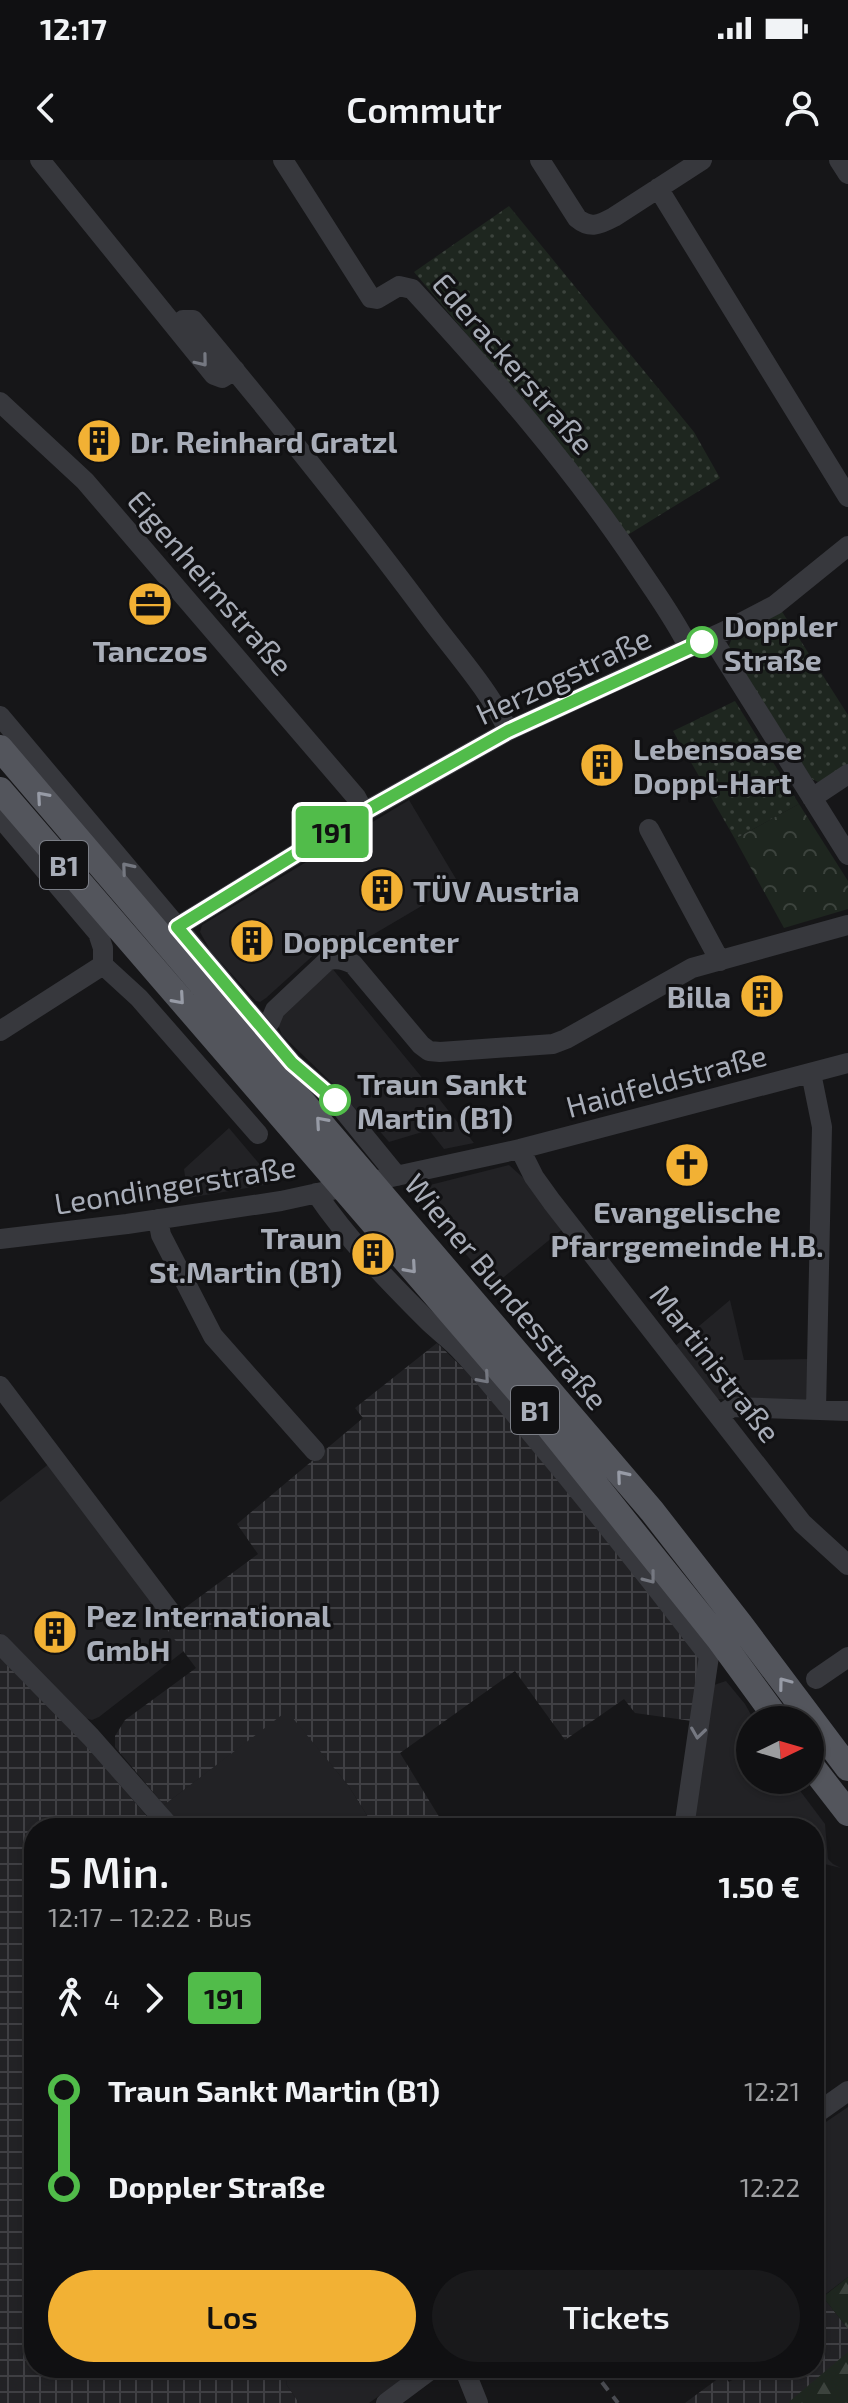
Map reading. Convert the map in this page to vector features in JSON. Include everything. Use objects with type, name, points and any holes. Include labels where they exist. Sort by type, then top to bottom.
[{"type":"main road","name":"Wiener Bundesstraße","points":[[3,751],[357,1184],[436,1297],[545,1422],[723,1640]]},
{"type":"main road","name":"Wiener Bundesstraße","points":[[0,790],[642,1500],[723,1640]]},
{"type":"main road","name":"B1","points":[[723,1640],[768,1706]]},
{"type":"main road","name":"B1","points":[[723,1640],[848,1768]]},
{"type":"main road","points":[[824,1782],[848,1813]]},
{"type":"street","points":[[40,160],[218,378],[226,377],[235,370],[389,564],[479,685],[508,731]]},
{"type":"street","name":"Ederackerstraße","points":[[283,160],[371,298],[383,296],[399,286],[412,289],[495,379],[609,524],[689,648]]},
{"type":"street","points":[[540,160],[584,224],[600,224],[702,160]]},
{"type":"street","points":[[839,160],[848,174]]},
{"type":"street","points":[[658,188],[848,497]]},
{"type":"street","name":"Eigenheimstraße","points":[[0,402],[85,481],[356,797],[364,812]]},
{"type":"street","name":"Herzogstraße","points":[[177,927],[364,812],[508,731],[712,638],[786,597],[848,546]]},
{"type":"street","points":[[712,638],[848,855]]},
{"type":"street","name":"Wiener Bundesstraße","points":[[0,716],[292,1063],[335,1100],[357,1184],[349,1239],[459,1349],[579,1489],[723,1640]]},
{"type":"street","points":[[812,798],[848,774]]},
{"type":"street","points":[[0,817],[98,933],[103,948],[103,965],[139,998],[258,1134]]},
{"type":"street","points":[[649,829],[720,961]]},
{"type":"street","points":[[263,1028],[270,1022],[275,1010],[328,960],[335,959],[353,964],[429,1051],[553,1044],[692,968],[848,925]]},
{"type":"street","points":[[0,1031],[103,965]]},
{"type":"street","name":"Haidfeldstraße","points":[[357,1184],[520,1149],[848,1063]]},
{"type":"street","points":[[811,1073],[822,1127],[816,1410]]},
{"type":"street","name":"Martinistraße","points":[[520,1149],[534,1177],[802,1523],[848,1565]]},
{"type":"street","name":"Leondingerstraße","points":[[0,1239],[281,1201],[357,1184]]},
{"type":"street","points":[[158,1219],[161,1235],[213,1336],[315,1451]]},
{"type":"street","name":"Wiener Bundesstraße","points":[[436,1297],[440,1332]]},
{"type":"street","points":[[0,1386],[172,1614]]},
{"type":"street","points":[[719,1416],[732,1407],[848,1411]]},
{"type":"street","points":[[686,1818],[723,1640]]},
{"type":"street","points":[[0,1644],[91,1737],[162,1818]]},
{"type":"street","points":[[816,1679],[848,1657]]},
{"type":"street","points":[[824,2108],[848,2091]]},
{"type":"street","points":[[386,2403],[420,2378]]},
{"type":"street","points":[[468,2378],[478,2403]]},
{"type":"shaded area","points":[[409,800],[459,884],[352,947],[327,943],[266,998],[256,1001],[210,950],[200,932],[202,925]]},
{"type":"shaded area","points":[[331,967],[474,1143],[444,1149],[429,1130],[389,1142],[364,1113],[361,1115],[282,1035],[279,1016]]},
{"type":"shaded area","points":[[229,1128],[267,1173],[267,1182],[265,1185],[188,1198],[184,1169]]},
{"type":"shaded area","points":[[509,1165],[529,1183],[564,1228],[493,1286],[446,1231],[445,1209],[426,1186]]},
{"type":"shaded area","points":[[730,1300],[744,1360],[811,1359],[809,1404],[716,1399],[674,1347]]},
{"type":"shaded area","points":[[437,1343],[513,1425],[703,1659],[692,1721],[635,1713],[624,1699],[565,1740],[515,1671],[400,1753],[440,1818],[369,1818],[348,1785],[287,1711],[164,1805],[115,1747],[115,1736],[125,1720],[196,1668],[163,1624],[258,1554],[237,1524],[363,1418],[355,1408]]},
{"type":"shaded area","points":[[50,1463],[167,1621],[164,1625],[184,1651],[92,1720],[85,1718],[0,1633],[0,1502]]},
{"type":"shaded area","points":[[0,1658],[77,1735],[148,1818],[24,1818],[24,2378],[288,2378],[286,2384],[299,2403],[0,2403]]},
{"type":"shaded area","points":[[726,1681],[746,1706],[736,1706],[736,1794],[802,1794],[820,1818],[693,1818],[714,1685]]},
{"type":"shaded area","points":[[287,1710],[348,1785],[369,1818],[174,1818],[164,1805]]},
{"type":"shaded area","points":[[824,1823],[828,1859],[841,1868],[824,1864]]},
{"type":"shaded area","points":[[848,2107],[848,2277],[824,2295],[824,2123]]},
{"type":"shaded area","points":[[824,2298],[848,2329],[848,2403],[685,2403],[719,2378],[726,2378],[729,2382],[735,2378],[824,2378]]},
{"type":"shaded area","points":[[288,2378],[404,2378],[369,2403],[299,2403],[286,2384]]},
{"type":"green space","points":[[509,206],[694,432],[720,478],[626,536],[501,375],[414,272]]},
{"type":"green space","points":[[781,610],[848,715],[848,767],[818,782],[812,779],[728,648],[732,638]]},
{"type":"green space","points":[[735,701],[799,804],[735,839],[673,731]]},
{"type":"green space","points":[[799,804],[848,881],[848,909],[784,928],[735,839]]},
{"type":"green space","points":[[848,2277],[848,2329],[824,2298]]},
{"type":"green space","points":[[848,2352],[848,2403],[789,2403],[817,2378],[824,2378],[824,2372]]},
{"type":"railway","points":[[599,2378],[618,2403]]},
{"type":"bus line","name":"191","points":[[335,1100],[292,1063],[177,927],[364,812],[508,731],[702,642]]},
{"type":"place","name":"Dr. Reinhard Gratzl","points":[[99,441]]},
{"type":"place","name":"Tanczos","points":[[150,604]]},
{"type":"place","name":"Doppler Straße","points":[[702,642]]},
{"type":"place","name":"Lebensoase Doppl-Hart","points":[[602,765]]},
{"type":"place","name":"TÜV Austria","points":[[382,890]]},
{"type":"place","name":"Dopplcenter","points":[[252,941]]},
{"type":"place","name":"Billa","points":[[762,996]]},
{"type":"place","name":"Traun Sankt Martin (B1)","points":[[335,1100]]},
{"type":"place","name":"Evangelische Pfarrgemeinde H.B.","points":[[687,1165]]},
{"type":"place","name":"Traun St.Martin (B1)","points":[[373,1254]]},
{"type":"place","name":"Pez International GmbH","points":[[55,1632]]}]
